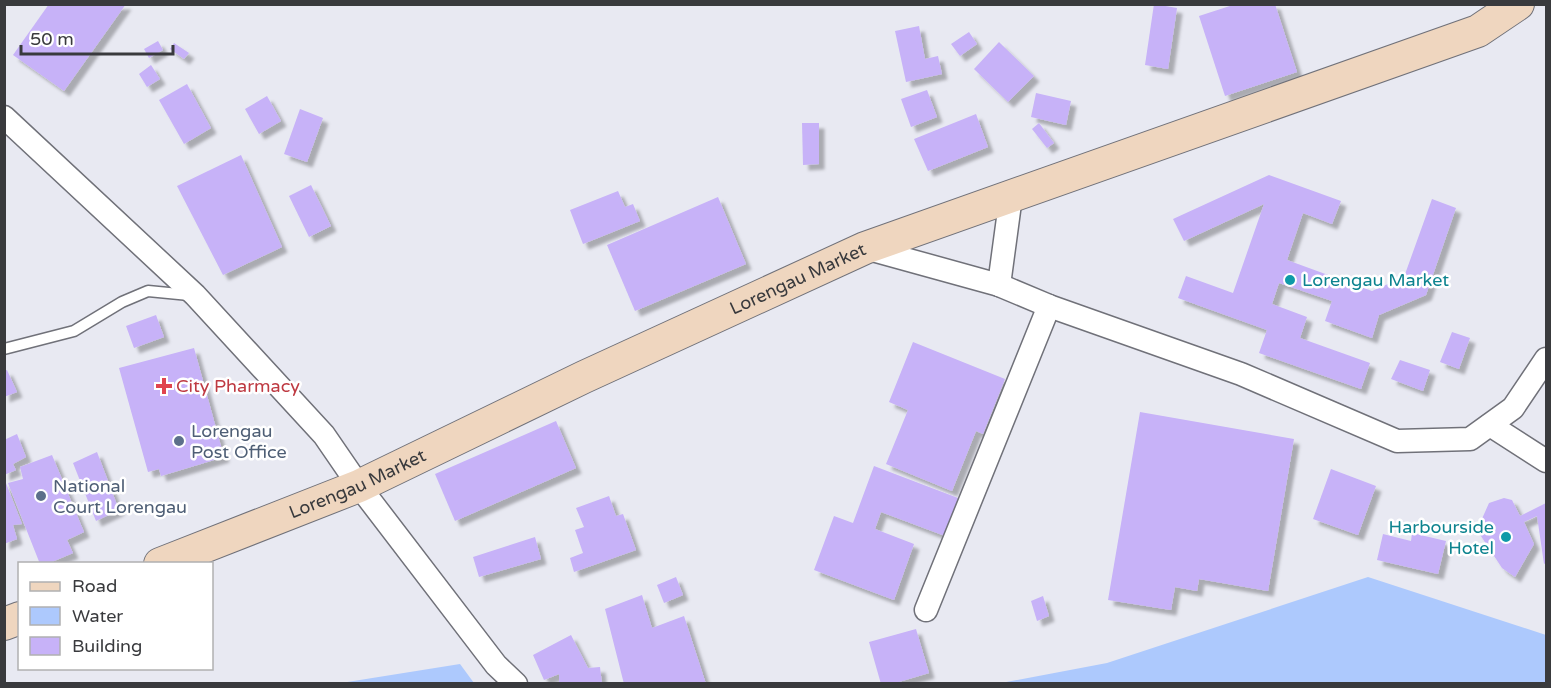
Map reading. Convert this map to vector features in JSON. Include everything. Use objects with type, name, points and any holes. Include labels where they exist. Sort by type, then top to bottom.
[{"type":"main road","name":"Lorengau Market","points":[[165,562],[359,486],[584,377],[865,248],[1478,31],[1518,4]]},
{"type":"street","points":[[4,117],[195,295],[324,435],[359,486],[496,664],[516,684]]},
{"type":"street","points":[[999,285],[1011,195]]},
{"type":"street","points":[[865,248],[999,285],[1049,306],[1241,374],[1397,441],[1470,439],[1513,408],[1546,359]]},
{"type":"street","points":[[926,609],[1049,306]]},
{"type":"street","points":[[1490,425],[1546,461]]},
{"type":"lane","points":[[4,349],[74,331],[122,302],[147,291],[195,295]]},
{"type":"water","points":[[1368,577],[1546,635],[1546,683],[1001,683],[1107,663]]},
{"type":"water","points":[[460,664],[474,683],[341,683]]},
{"type":"building","points":[[49,4],[126,4],[64,91],[13,55]]},
{"type":"building","points":[[1154,4],[1177,8],[1168,69],[1145,65]]},
{"type":"building","points":[[1236,4],[1275,4],[1297,72],[1225,96],[1199,16]]},
{"type":"building","points":[[919,26],[925,59],[938,56],[942,74],[906,82],[895,31]]},
{"type":"building","points":[[969,32],[977,44],[960,56],[951,44]]},
{"type":"building","points":[[158,41],[163,50],[149,58],[144,49]]},
{"type":"building","points":[[999,42],[1034,76],[1008,102],[974,69]]},
{"type":"building","points":[[174,43],[189,53],[184,59],[170,49]]},
{"type":"building","points":[[151,65],[160,79],[147,87],[139,74]]},
{"type":"building","points":[[187,84],[211,128],[184,144],[159,100]]},
{"type":"building","points":[[927,90],[937,117],[911,127],[901,99]]},
{"type":"building","points":[[1036,93],[1071,101],[1066,125],[1031,117]]},
{"type":"building","points":[[267,96],[281,121],[259,134],[245,109]]},
{"type":"building","points":[[300,109],[323,118],[307,162],[284,154]]},
{"type":"building","points":[[976,114],[988,147],[928,171],[914,139]]},
{"type":"building","points":[[802,123],[819,123],[819,164],[803,165]]},
{"type":"building","points":[[1039,123],[1054,143],[1047,148],[1032,129]]},
{"type":"building","points":[[241,155],[282,247],[223,275],[177,186]]},
{"type":"building","name":"Lorengau Market","points":[[1269,175],[1341,201],[1332,224],[1303,213],[1287,260],[1372,291],[1404,277],[1432,199],[1456,208],[1426,295],[1379,315],[1372,338],[1325,321],[1332,301],[1279,283],[1272,304],[1307,317],[1300,338],[1370,363],[1361,389],[1259,353],[1267,330],[1178,298],[1186,276],[1233,293],[1264,204],[1184,241],[1173,219]]},
{"type":"building","points":[[311,185],[331,226],[309,237],[289,196]]},
{"type":"building","points":[[618,191],[625,207],[633,204],[640,221],[583,244],[570,210]]},
{"type":"building","points":[[718,197],[746,264],[635,311],[607,245]]},
{"type":"building","points":[[156,315],[164,337],[134,348],[126,326]]},
{"type":"building","points":[[1452,332],[1470,338],[1459,369],[1440,362]]},
{"type":"building","points":[[913,342],[1005,379],[983,434],[976,431],[952,491],[886,464],[908,410],[889,402]]},
{"type":"building","points":[[194,348],[224,457],[161,476],[159,469],[148,472],[119,368]]},
{"type":"building","points":[[1400,360],[1430,370],[1423,391],[1391,379]]},
{"type":"building","points":[[7,370],[17,392],[4,397],[4,371]]},
{"type":"building","points":[[1140,412],[1294,439],[1268,591],[1199,579],[1197,591],[1175,587],[1171,610],[1108,600]]},
{"type":"building","points":[[556,421],[576,468],[455,521],[435,474]]},
{"type":"building","points":[[17,434],[26,457],[13,464],[16,470],[4,475],[4,440]]},
{"type":"building","points":[[97,452],[119,510],[96,521],[73,463]]},
{"type":"building","points":[[52,455],[84,532],[67,540],[73,553],[52,562],[39,562],[8,483],[23,479],[20,467]]},
{"type":"building","points":[[874,466],[958,498],[945,536],[881,512],[875,529],[914,544],[894,600],[814,570],[834,516],[853,523]]},
{"type":"building","points":[[1331,469],[1376,486],[1358,535],[1313,519]]},
{"type":"building","points":[[4,478],[22,524],[13,525],[17,539],[4,544]]},
{"type":"building","points":[[609,496],[616,516],[623,514],[636,550],[574,572],[570,558],[583,553],[575,530],[584,527],[576,508]]},
{"type":"building","name":"Harbourside Hotel","points":[[1504,498],[1512,500],[1520,516],[1546,503],[1546,563],[1544,564],[1537,516],[1524,522],[1534,544],[1515,577],[1502,568],[1477,530],[1489,503]]},
{"type":"building","points":[[1412,533],[1446,541],[1438,574],[1377,560],[1383,534],[1411,541]]},
{"type":"building","points":[[535,537],[541,559],[479,577],[473,557]]},
{"type":"building","points":[[676,577],[683,595],[664,603],[657,585]]},
{"type":"building","points":[[642,595],[652,628],[684,616],[706,684],[624,684],[605,609]]},
{"type":"building","points":[[1043,596],[1049,616],[1037,621],[1031,601]]},
{"type":"building","points":[[916,629],[929,673],[892,684],[881,684],[869,642]]},
{"type":"building","points":[[571,635],[588,668],[600,667],[602,684],[559,684],[559,674],[544,680],[533,655]]},
{"type":"place","name":"Lorengau Market","points":[[1290,280]]},
{"type":"place","name":"City Pharmacy","points":[[164,386]]},
{"type":"place","name":"Lorengau Post Office","points":[[179,441]]},
{"type":"place","name":"National Court Lorengau","points":[[41,496]]},
{"type":"place","name":"Harbourside Hotel","points":[[1506,537]]}]
